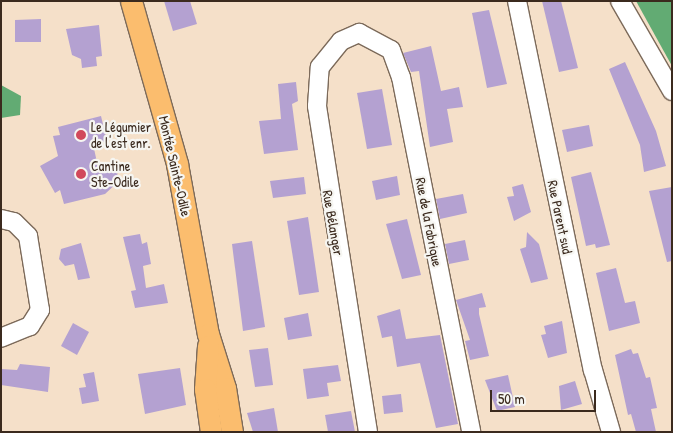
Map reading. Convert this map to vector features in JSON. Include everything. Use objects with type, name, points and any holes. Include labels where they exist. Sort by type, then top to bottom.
[{"type":"main road","name":"Montée Sainte-Odile","points":[[130,1],[177,164],[208,334],[225,388],[232,432]]},
{"type":"main road","name":"Montée Sainte-Odile","points":[[208,334],[205,389],[211,432]]},
{"type":"street","name":"Rue Parent sud","points":[[516,1],[591,360],[611,432]]},
{"type":"street","points":[[620,1],[672,92]]},
{"type":"street","name":"Rue Bélanger","points":[[359,33],[342,41],[324,59],[317,106],[368,432]]},
{"type":"street","name":"Rue de la Fabrique","points":[[359,33],[391,50],[401,77],[471,432]]},
{"type":"street","points":[[1,338],[30,326],[40,310],[28,236],[7,220]]},
{"type":"green space","points":[[636,1],[672,1],[672,66]]},
{"type":"green space","points":[[1,85],[21,96],[20,115],[1,118]]},
{"type":"building","points":[[164,1],[190,1],[197,24],[173,31]]},
{"type":"building","points":[[542,1],[561,1],[578,68],[559,72]]},
{"type":"building","points":[[489,10],[507,84],[487,88],[472,13]]},
{"type":"building","points":[[41,19],[41,42],[15,42],[15,20]]},
{"type":"building","points":[[99,25],[102,56],[96,57],[97,66],[82,68],[81,59],[72,55],[66,29]]},
{"type":"building","points":[[431,46],[441,91],[459,87],[463,107],[447,109],[453,142],[430,147],[419,71],[411,72],[403,53]]},
{"type":"building","points":[[625,62],[656,131],[666,166],[644,172],[640,145],[609,69]]},
{"type":"building","points":[[296,82],[298,101],[292,104],[298,150],[264,154],[259,121],[281,119],[278,84]]},
{"type":"building","points":[[382,89],[392,145],[367,149],[357,93]]},
{"type":"building","name":"Cantine Ste-Odile","points":[[101,116],[107,141],[93,144],[98,167],[115,163],[119,181],[105,194],[64,204],[60,190],[55,193],[40,166],[58,156],[53,136],[60,135],[58,127]]},
{"type":"building","points":[[589,125],[593,146],[567,152],[562,130]]},
{"type":"building","points":[[591,172],[610,245],[596,248],[595,244],[586,246],[571,177]]},
{"type":"building","points":[[397,176],[400,195],[376,200],[372,181]]},
{"type":"building","points":[[304,177],[306,194],[273,198],[270,181]]},
{"type":"building","points":[[523,184],[531,212],[514,221],[507,197],[514,196],[512,187]]},
{"type":"building","points":[[672,187],[672,261],[667,262],[649,191]]},
{"type":"building","points":[[463,194],[467,213],[440,219],[436,199]]},
{"type":"building","points":[[308,217],[319,292],[299,295],[287,221]]},
{"type":"building","points":[[407,219],[421,275],[402,279],[386,224]]},
{"type":"building","points":[[527,232],[539,244],[548,279],[531,283],[520,249],[526,247]]},
{"type":"building","points":[[140,234],[142,244],[147,242],[151,264],[143,266],[146,288],[164,284],[168,303],[135,308],[131,291],[136,290],[123,237]]},
{"type":"building","points":[[465,240],[469,260],[449,264],[445,244]]},
{"type":"building","points":[[252,241],[265,327],[243,331],[232,244]]},
{"type":"building","points":[[81,243],[90,278],[78,280],[74,264],[65,266],[59,259],[61,249]]},
{"type":"building","points":[[616,268],[625,303],[635,301],[640,323],[609,331],[596,273]]},
{"type":"building","points":[[482,293],[486,307],[479,308],[479,314],[489,356],[470,360],[465,341],[470,340],[456,300]]},
{"type":"building","points":[[400,309],[406,339],[440,335],[458,424],[436,428],[420,363],[397,367],[392,336],[382,338],[377,316]]},
{"type":"building","points":[[308,313],[312,336],[288,340],[284,318]]},
{"type":"building","points":[[562,321],[567,353],[548,358],[541,335],[546,334],[544,326]]},
{"type":"building","points":[[73,323],[89,332],[77,355],[61,346]]},
{"type":"building","points":[[268,348],[273,385],[255,387],[249,350]]},
{"type":"building","points":[[631,349],[633,354],[638,353],[646,378],[650,377],[657,408],[651,409],[656,432],[636,432],[631,414],[628,415],[615,355]]},
{"type":"building","points":[[20,364],[50,367],[48,392],[1,385],[1,369],[17,370]]},
{"type":"building","points":[[338,365],[341,381],[327,383],[329,396],[307,399],[303,369]]},
{"type":"building","points":[[180,368],[186,405],[145,414],[138,374]]},
{"type":"building","points":[[94,372],[99,401],[82,404],[79,388],[86,387],[83,374]]},
{"type":"building","points":[[508,375],[515,407],[497,411],[485,380]]},
{"type":"building","points":[[575,381],[582,404],[561,410],[559,386]]},
{"type":"building","points":[[401,394],[403,412],[384,414],[382,396]]},
{"type":"building","points":[[274,408],[278,432],[253,432],[247,413]]},
{"type":"building","points":[[351,411],[355,432],[328,432],[325,415]]},
{"type":"place","name":"Le Légumier de l'est enr.","points":[[81,135]]},
{"type":"place","name":"Cantine Ste-Odile","points":[[81,174]]}]
